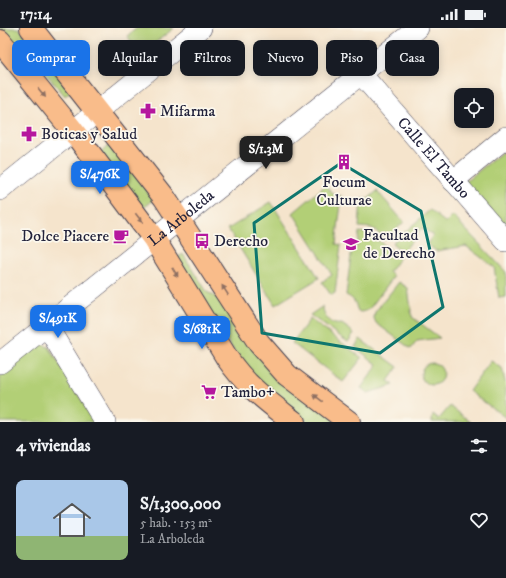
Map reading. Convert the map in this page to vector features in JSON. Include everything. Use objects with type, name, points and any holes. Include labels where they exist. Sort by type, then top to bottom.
[{"type":"main road","points":[[31,28],[147,174],[179,219],[259,343],[287,375],[349,422]]},
{"type":"main road","points":[[0,41],[73,131],[154,239],[239,376],[265,400],[294,422]]},
{"type":"street","points":[[0,190],[200,28]]},
{"type":"street","name":"La Arboleda","points":[[377,61],[418,28]]},
{"type":"street","name":"La Arboleda","points":[[0,363],[358,76]]},
{"type":"street","name":"Calle El Tambo","points":[[363,76],[506,241]]},
{"type":"street","points":[[453,181],[506,138]]},
{"type":"street","points":[[47,326],[105,422]]},
{"type":"highlighted area","points":[[341,163],[421,211],[443,307],[380,353],[262,333],[254,223]]},
{"type":"green space","points":[[0,28],[19,28],[29,40],[12,40],[12,46],[0,31]]},
{"type":"green space","points":[[137,28],[174,28],[159,40],[130,40],[127,36]]},
{"type":"green space","points":[[48,76],[59,76],[71,91],[65,96]]},
{"type":"green space","points":[[112,143],[155,199],[143,208],[100,153]]},
{"type":"green space","points":[[506,149],[506,226],[464,183]]},
{"type":"green space","points":[[326,185],[334,195],[342,196],[336,244],[341,245],[335,293],[331,295],[322,282],[332,275],[293,213]]},
{"type":"green space","points":[[377,191],[404,222],[386,239],[372,228],[359,227],[361,199],[368,199]]},
{"type":"green space","points":[[271,202],[319,278],[275,305],[228,229]]},
{"type":"green space","points":[[430,210],[446,223],[453,216],[506,272],[506,297],[499,298],[494,267],[466,246],[436,251],[427,244],[433,235],[422,228],[403,252],[392,243]]},
{"type":"green space","points":[[359,232],[368,233],[400,257],[389,272],[394,276],[370,308],[366,311],[360,312],[357,310],[351,297],[346,295],[352,247],[357,247]]},
{"type":"green space","points":[[183,254],[207,292],[221,300],[337,422],[308,422],[252,379],[175,259]]},
{"type":"green space","points":[[399,282],[408,288],[412,317],[440,338],[417,341],[411,349],[376,323],[374,318],[375,312]]},
{"type":"green space","points":[[323,306],[324,314],[328,320],[334,324],[342,324],[354,333],[348,342],[310,315]]},
{"type":"green space","points":[[310,319],[362,358],[343,382],[292,343]]},
{"type":"green space","points":[[360,339],[398,367],[388,381],[394,385],[368,393],[361,388],[378,365],[355,347]]},
{"type":"green space","points":[[40,344],[49,347],[95,422],[0,422],[0,373]]},
{"type":"green space","points":[[491,361],[502,368],[506,386],[506,418],[469,391]]},
{"type":"green space","points":[[432,363],[440,366],[443,374],[440,382],[432,385],[424,382],[421,374],[424,366]]},
{"type":"green space","points":[[450,406],[471,422],[432,422],[433,414],[439,419]]},
{"type":"place","name":"Mifarma","points":[[148,111]]},
{"type":"place","name":"Boticas y Salud","points":[[29,134]]},
{"type":"place","name":"Focum Culturae","points":[[344,162]]},
{"type":"place","name":"Dolce Piacere","points":[[121,236]]},
{"type":"place","name":"Derecho","points":[[202,241]]},
{"type":"place","name":"Facultad de Derecho","points":[[351,244]]},
{"type":"place","name":"Tambo+","points":[[209,392]]}]
